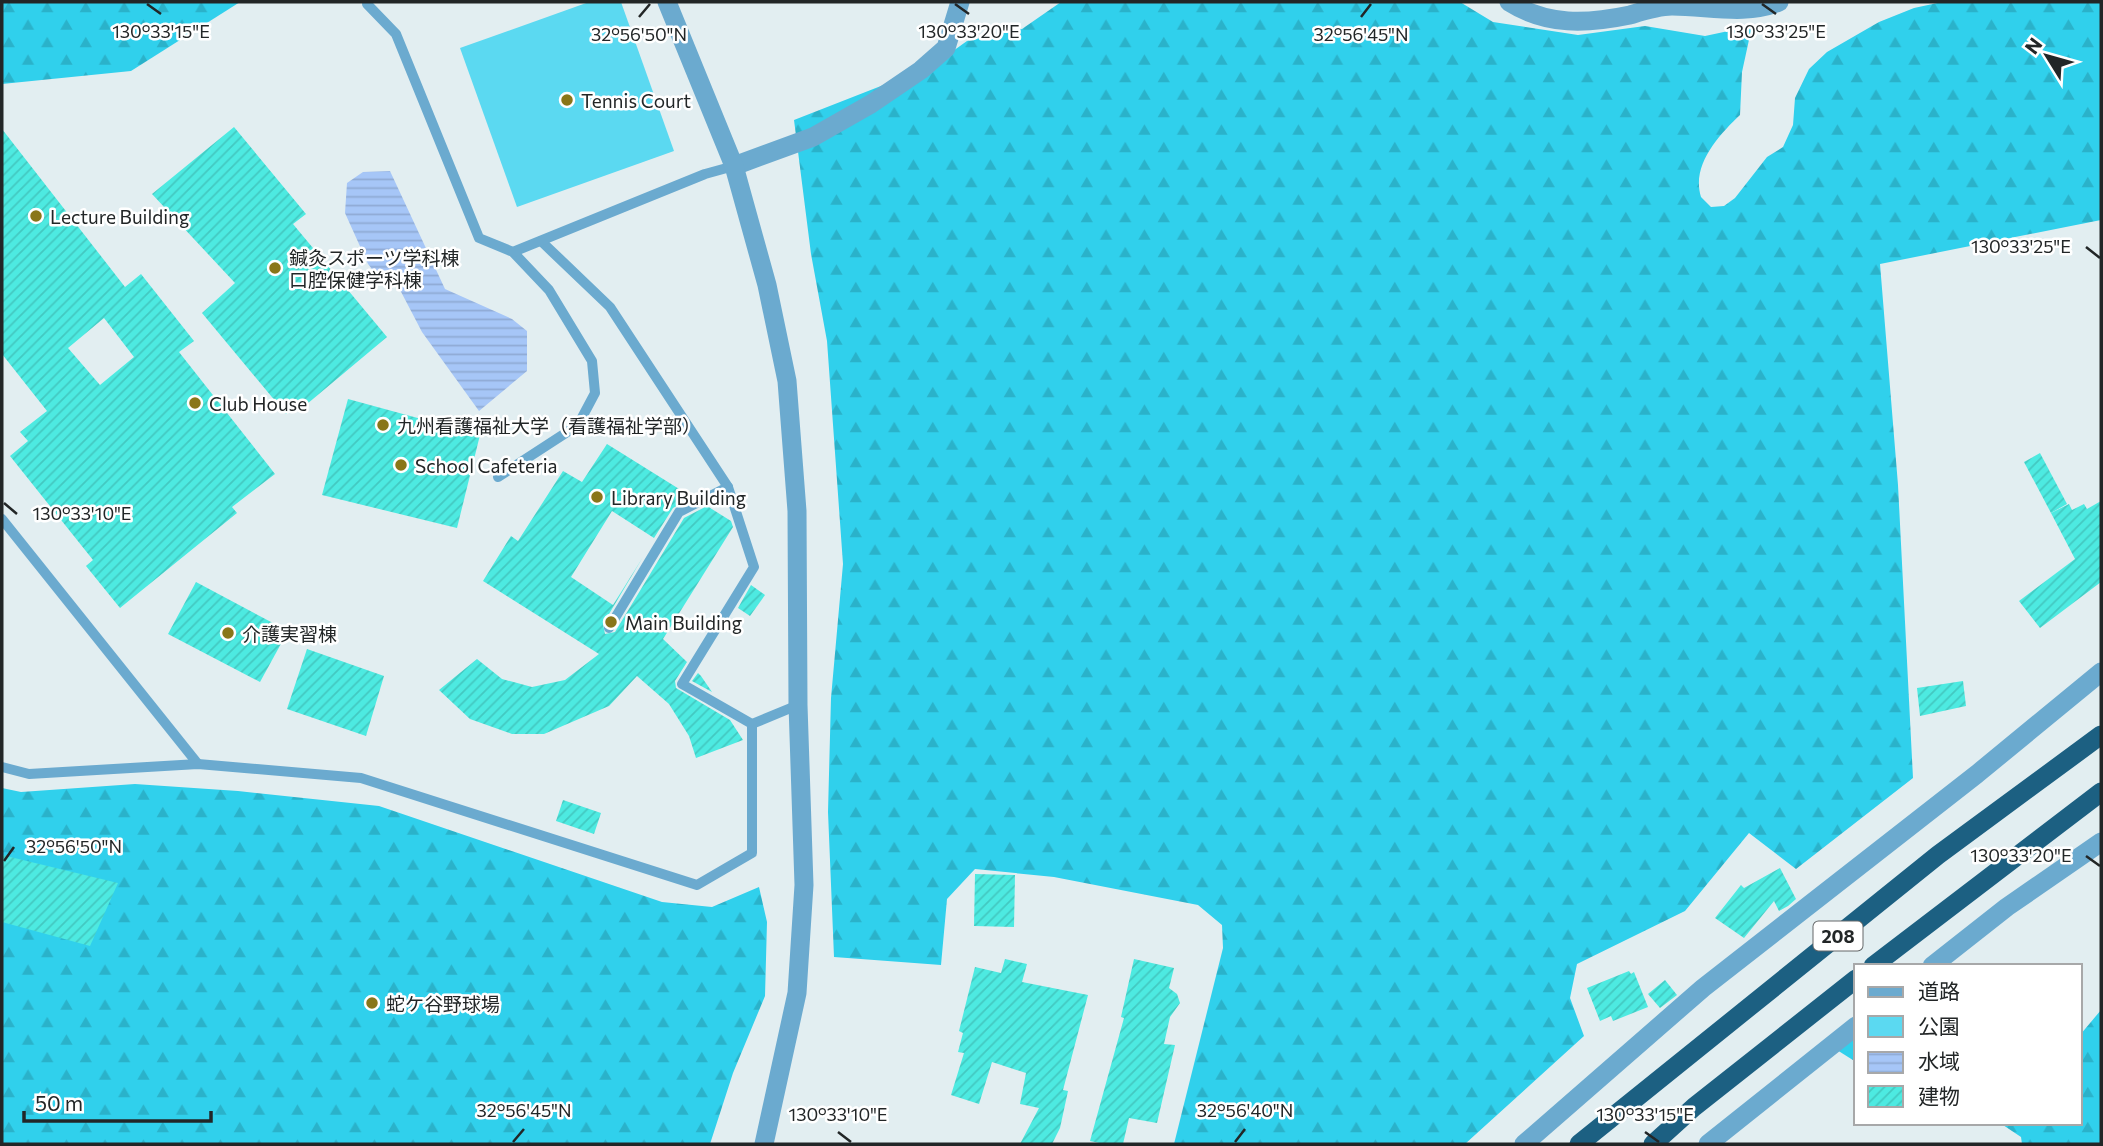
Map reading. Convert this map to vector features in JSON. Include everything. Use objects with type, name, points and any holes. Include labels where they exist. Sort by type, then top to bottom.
[{"type":"highway","name":"208","points":[[1580,1144],[1938,855],[2101,735]]},
{"type":"highway","name":"208","points":[[1876,964],[2101,792]]},
{"type":"highway","name":"208","points":[[1653,1144],[1694,1107],[1854,981]]},
{"type":"street","points":[[667,2],[734,166],[767,285],[787,381],[797,511],[798,705],[804,885],[797,993],[764,1144]]},
{"type":"street","points":[[734,166],[813,137],[871,104],[921,70],[946,48],[960,2]]},
{"type":"street","points":[[1509,2],[1526,12],[1551,21],[1584,21],[1669,6],[1759,10],[1779,2]]},
{"type":"street","points":[[1524,1144],[1703,988],[1978,774],[2101,672]]},
{"type":"street","points":[[1935,964],[2007,907],[2101,842]]},
{"type":"street","points":[[1708,1144],[1854,1028]]},
{"type":"lane","points":[[367,4],[396,34],[479,238],[513,252],[549,290],[592,361],[595,393],[578,425],[498,477]]},
{"type":"lane","points":[[513,252],[705,174],[734,166]]},
{"type":"lane","points":[[541,241],[610,307],[728,487],[754,567],[681,684],[752,724]]},
{"type":"lane","points":[[609,628],[679,512],[728,487]]},
{"type":"lane","points":[[2,519],[198,764]]},
{"type":"lane","points":[[752,724],[798,705]]},
{"type":"lane","points":[[2,767],[29,774],[198,764],[361,778],[697,885],[752,853],[752,724]]},
{"type":"green space","points":[[2,2],[240,2],[131,71],[2,84]]},
{"type":"green space","name":"Tennis Court","points":[[589,2],[621,2],[674,151],[517,207],[460,48]]},
{"type":"green space","points":[[1061,2],[1460,2],[1493,22],[1578,35],[1645,26],[1705,36],[1752,26],[1742,72],[1740,115],[1716,141],[1703,162],[1700,174],[1701,197],[1711,207],[1724,206],[1735,198],[1767,157],[1783,147],[1793,125],[1795,98],[1809,69],[1827,52],[1879,22],[1914,8],[1942,2],[2101,2],[2101,220],[1880,264],[1898,485],[1913,778],[1796,869],[1749,833],[1685,911],[1577,964],[1570,998],[1584,1036],[1465,1144],[1174,1144],[1223,948],[1222,925],[1198,905],[1054,877],[975,869],[947,899],[941,965],[834,957],[828,812],[831,698],[843,564],[827,341],[811,254],[794,120],[932,66],[967,41],[1022,29]]},
{"type":"green space","points":[[135,784],[238,791],[379,806],[662,902],[712,907],[759,887],[767,922],[765,996],[733,1073],[710,1144],[2,1144],[2,788],[21,792]]},
{"type":"green space","points":[[2101,1010],[2101,1144],[2022,1144],[2021,1137],[2003,1125],[2082,1125],[2082,1033]]},
{"type":"green space","points":[[1854,1037],[1854,1061],[1837,1050]]},
{"type":"water","points":[[390,171],[445,289],[512,319],[527,331],[527,371],[479,411],[422,332],[398,286],[379,278],[368,264],[345,213],[347,183],[363,172]]},
{"type":"building","name":"鍼灸スポーツ学科棟 口腔保健学科棟","points":[[234,127],[306,214],[293,224],[387,337],[307,404],[304,399],[286,414],[202,313],[235,283],[152,194]]},
{"type":"building","points":[[2,129],[125,287],[141,274],[194,341],[179,352],[275,474],[232,507],[237,513],[120,608],[86,566],[93,560],[10,456],[28,441],[20,432],[47,411],[2,354]],"holes":[[[104,318],[134,357],[100,385],[68,348]]]},
{"type":"building","name":"School Cafeteria","points":[[348,399],[480,435],[457,528],[322,495]]},
{"type":"building","name":"Main Building","points":[[607,444],[692,497],[673,508],[654,538],[612,511],[571,577],[613,605],[643,557],[603,624],[605,634],[615,632],[684,518],[707,506],[731,521],[733,527],[663,639],[687,662],[675,681],[676,688],[730,720],[743,740],[696,758],[689,736],[669,704],[637,676],[609,706],[544,734],[512,734],[470,719],[439,690],[477,659],[502,679],[532,687],[565,680],[599,654],[483,581],[511,536],[518,541],[563,471],[582,482]]},
{"type":"building","points":[[2040,453],[2067,504],[2051,513],[2024,462]]},
{"type":"building","points":[[2101,501],[2101,582],[2040,628],[2019,601],[2075,559],[2051,513],[2069,504],[2072,510],[2084,504],[2087,509]]},
{"type":"building","name":"介護実習棟","points":[[196,582],[288,631],[260,682],[168,634]]},
{"type":"building","points":[[751,585],[765,595],[750,616],[738,608]]},
{"type":"building","points":[[307,649],[384,676],[366,736],[287,709]]},
{"type":"building","points":[[698,673],[701,676],[712,692],[692,681]]},
{"type":"building","points":[[1963,681],[1966,706],[1920,716],[1917,688]]},
{"type":"building","points":[[563,800],[601,813],[594,834],[556,821]]},
{"type":"building","points":[[2,855],[118,883],[90,946],[2,922]]},
{"type":"building","points":[[1780,868],[1796,899],[1788,906],[1779,911],[1774,901],[1744,938],[1715,918],[1741,885],[1744,888]]},
{"type":"building","points":[[975,874],[1015,875],[1014,927],[974,926]]},
{"type":"building","points":[[1005,959],[1027,964],[1022,982],[1088,995],[1063,1090],[1068,1091],[1060,1128],[1052,1144],[1020,1144],[1039,1108],[1020,1104],[1026,1073],[992,1062],[979,1104],[951,1095],[964,1053],[958,1052],[963,1033],[959,1031],[975,967],[1001,973]]},
{"type":"building","points":[[1134,959],[1174,968],[1169,988],[1177,994],[1180,1003],[1170,1017],[1164,1044],[1175,1045],[1157,1123],[1129,1118],[1123,1144],[1104,1144],[1090,1141],[1124,1018],[1121,1017]]},
{"type":"building","points":[[1629,971],[1631,974],[1634,972],[1648,1007],[1613,1021],[1611,1016],[1600,1021],[1587,988]]},
{"type":"building","points":[[1665,980],[1677,995],[1660,1008],[1648,994]]},
{"type":"place","name":"Tennis Court","points":[[567,100]]},
{"type":"place","name":"Lecture Building","points":[[36,216]]},
{"type":"place","name":"鍼灸スポーツ学科棟 口腔保健学科棟","points":[[275,268]]},
{"type":"place","name":"Club House","points":[[195,403]]},
{"type":"place","name":"九州看護福祉大学（看護福祉学部）","points":[[383,425]]},
{"type":"place","name":"School Cafeteria","points":[[401,465]]},
{"type":"place","name":"Library Building","points":[[597,497]]},
{"type":"place","name":"Main Building","points":[[611,622]]},
{"type":"place","name":"介護実習棟","points":[[228,633]]},
{"type":"place","name":"蛇ケ谷野球場","points":[[372,1003]]}]
